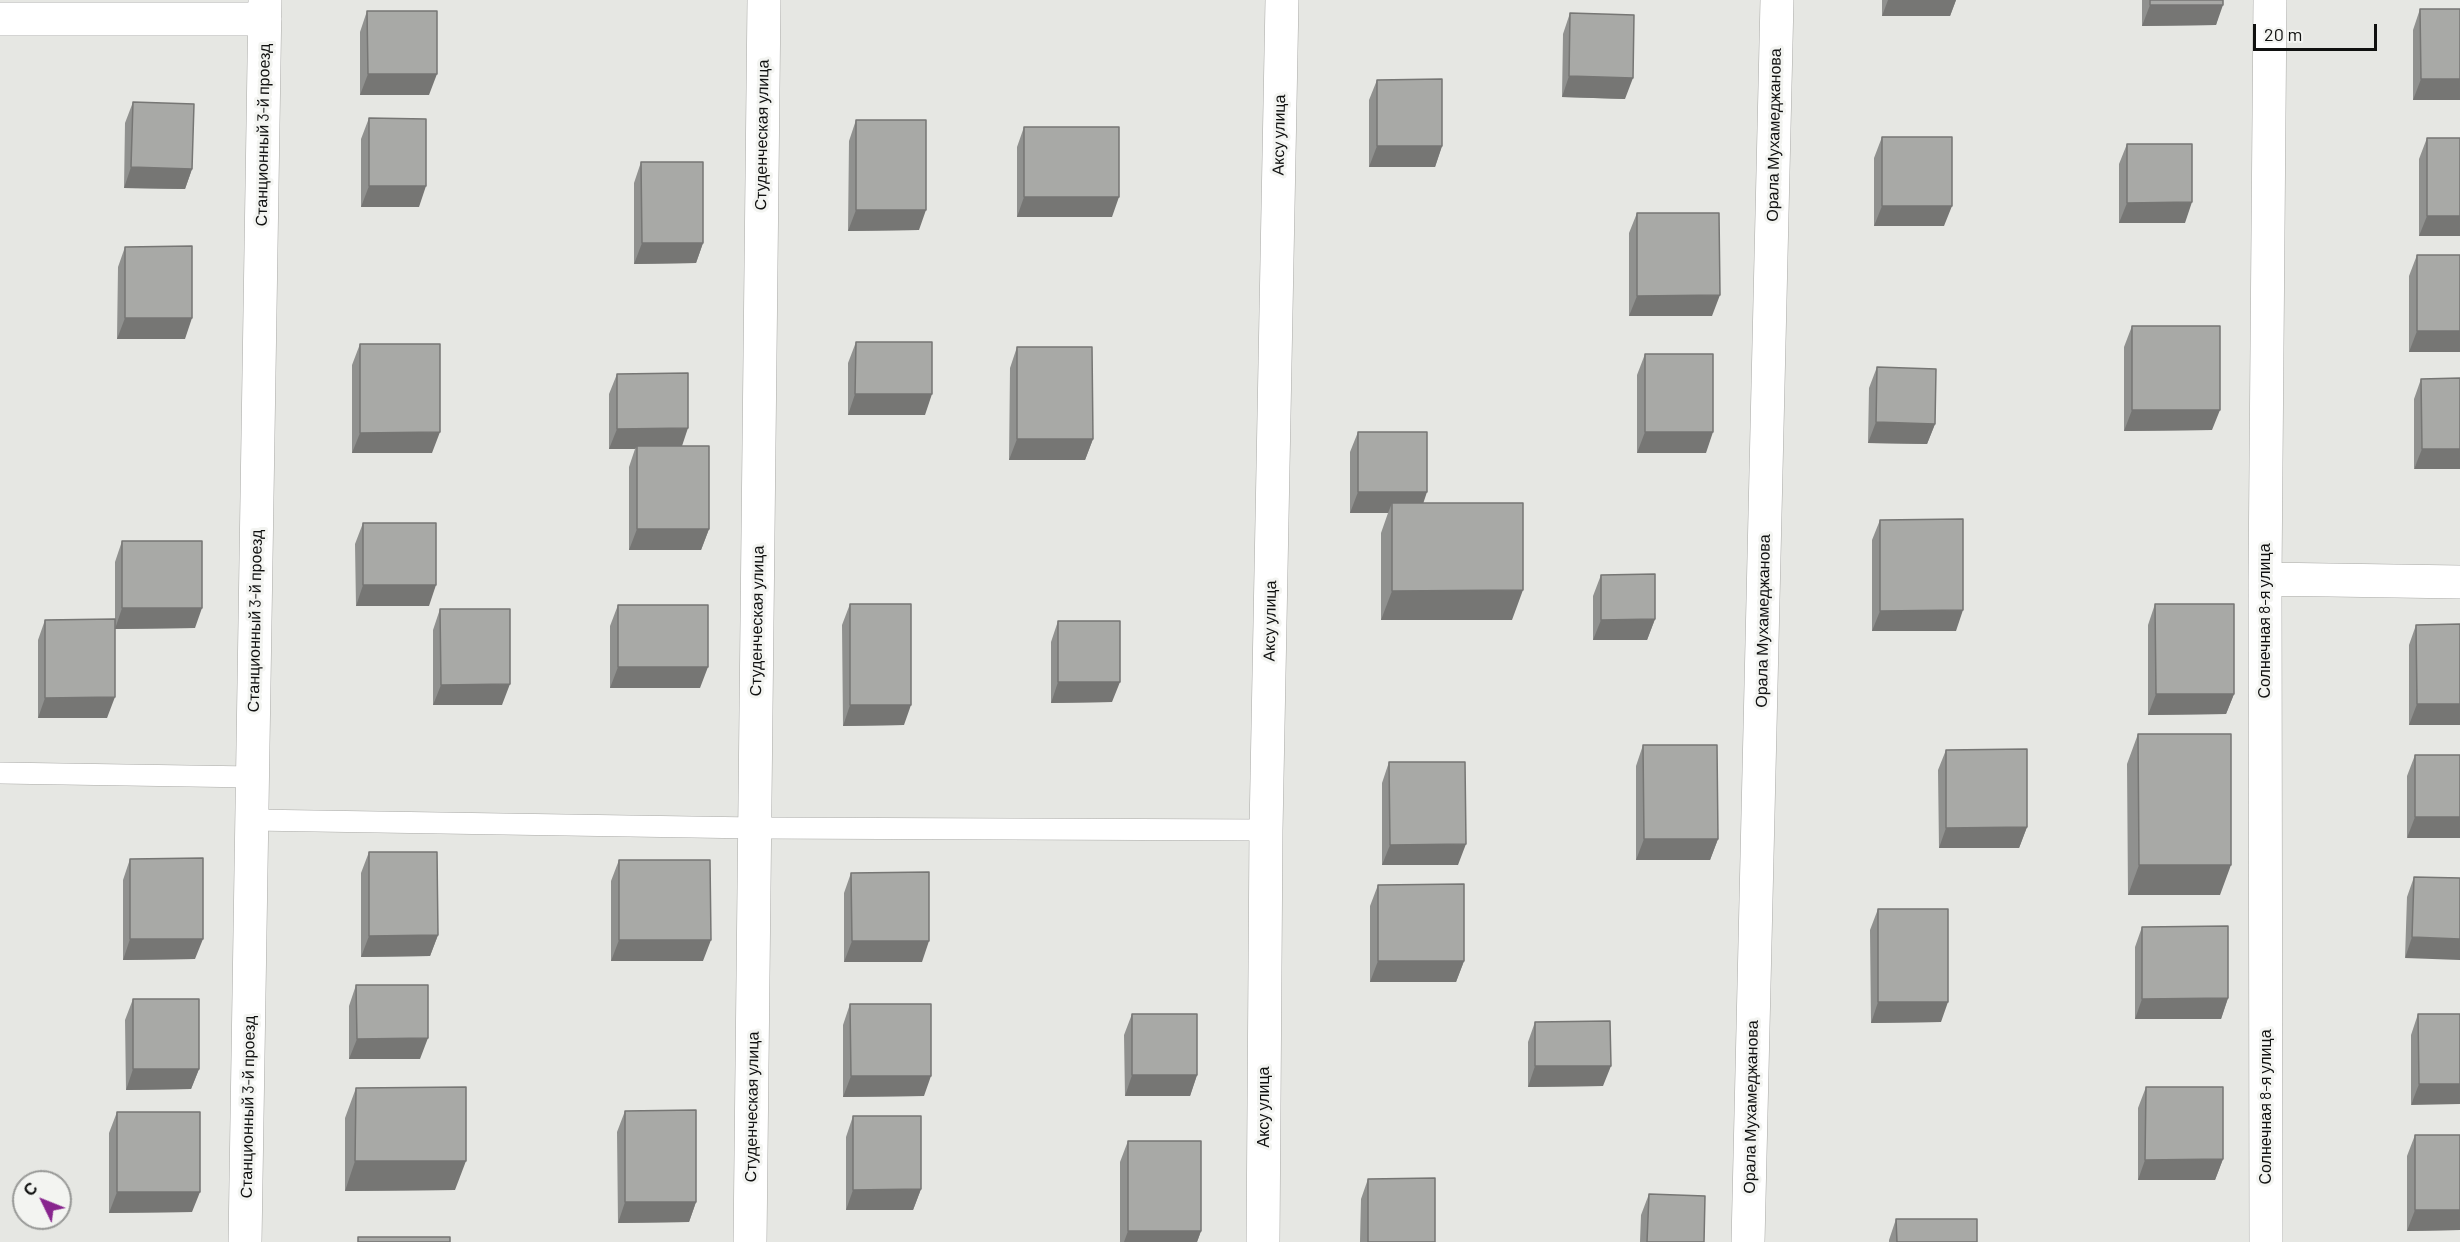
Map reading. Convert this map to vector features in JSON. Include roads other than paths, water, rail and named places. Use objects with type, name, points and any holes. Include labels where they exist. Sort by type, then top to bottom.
[{"type":"street","name":"Студенческая улица","points":[[750,1242],[764,0]]},
{"type":"street","name":"Аксу улица","points":[[1263,1242],[1266,830],[1282,0]]},
{"type":"street","name":"Орала Мухамеджанова","points":[[1748,1242],[1777,0]]},
{"type":"street","name":"Солнечная 8-я улица","points":[[2266,1242],[2265,579],[2271,0]]},
{"type":"street","points":[[0,19],[265,10]]},
{"type":"street","name":"Станционный 3-й проезд","points":[[245,1242],[265,10]]},
{"type":"street","points":[[2265,579],[2460,582]]},
{"type":"lane","points":[[0,773],[253,777]]},
{"type":"lane","points":[[252,820],[755,828],[1266,830]]}]
